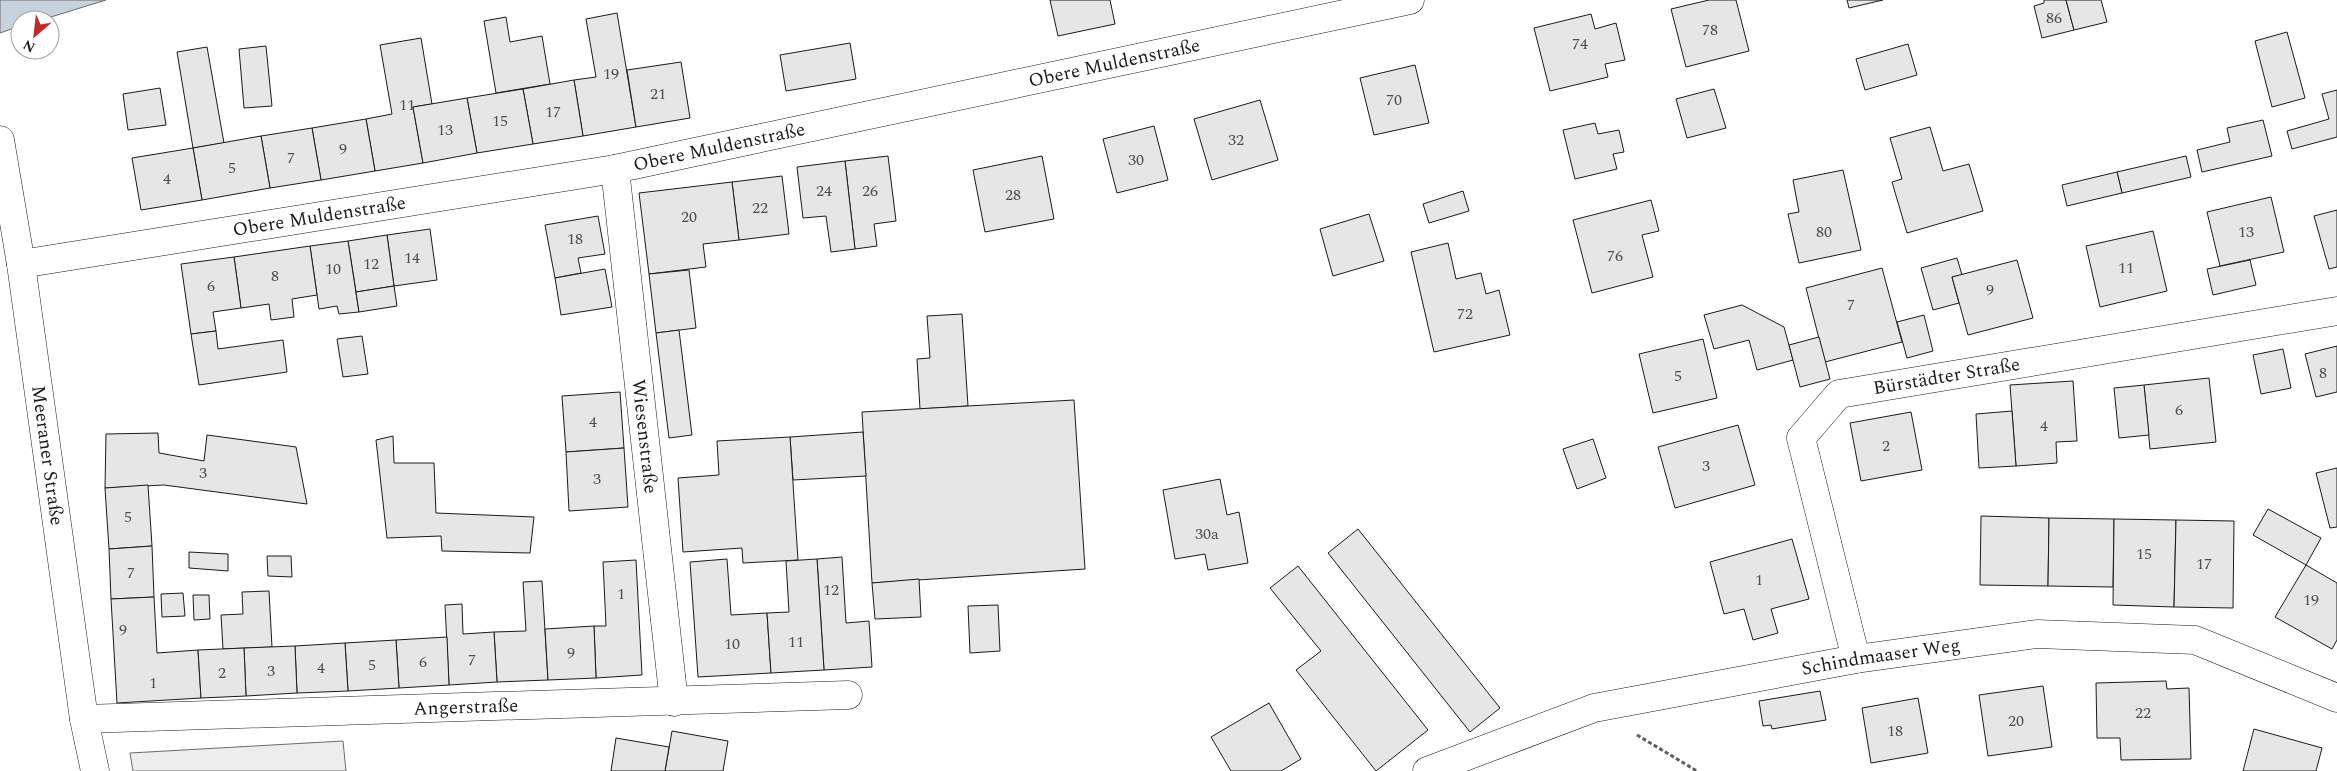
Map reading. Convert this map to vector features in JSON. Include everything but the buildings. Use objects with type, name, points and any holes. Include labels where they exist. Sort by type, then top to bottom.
[{"type":"street","name":"Obere Muldenstraße","points":[[21,264],[614,169],[1410,0]]},
{"type":"street","name":"Meeraner Straße","points":[[0,140],[21,264],[84,719],[95,771]]},
{"type":"street","name":"Wiesenstraße","points":[[614,169],[674,702]]},
{"type":"street","name":"Bürstädter Straße","points":[[1856,659],[1801,438],[1839,394],[2337,311]]},
{"type":"street","name":"Schindmaaser Weg","points":[[1427,771],[1594,708],[1856,659],[2037,634],[2195,640],[2337,698]]},
{"type":"street","name":"Angerstraße","points":[[84,719],[674,702],[848,695]]},
{"type":"path","points":[[1594,708],[1696,771]]},
{"type":"shaded area","points":[[0,0],[106,0],[60,14],[60,10],[10,10],[10,30],[0,33]]},
{"type":"shaded area","points":[[343,741],[346,771],[133,771],[130,753]]}]
